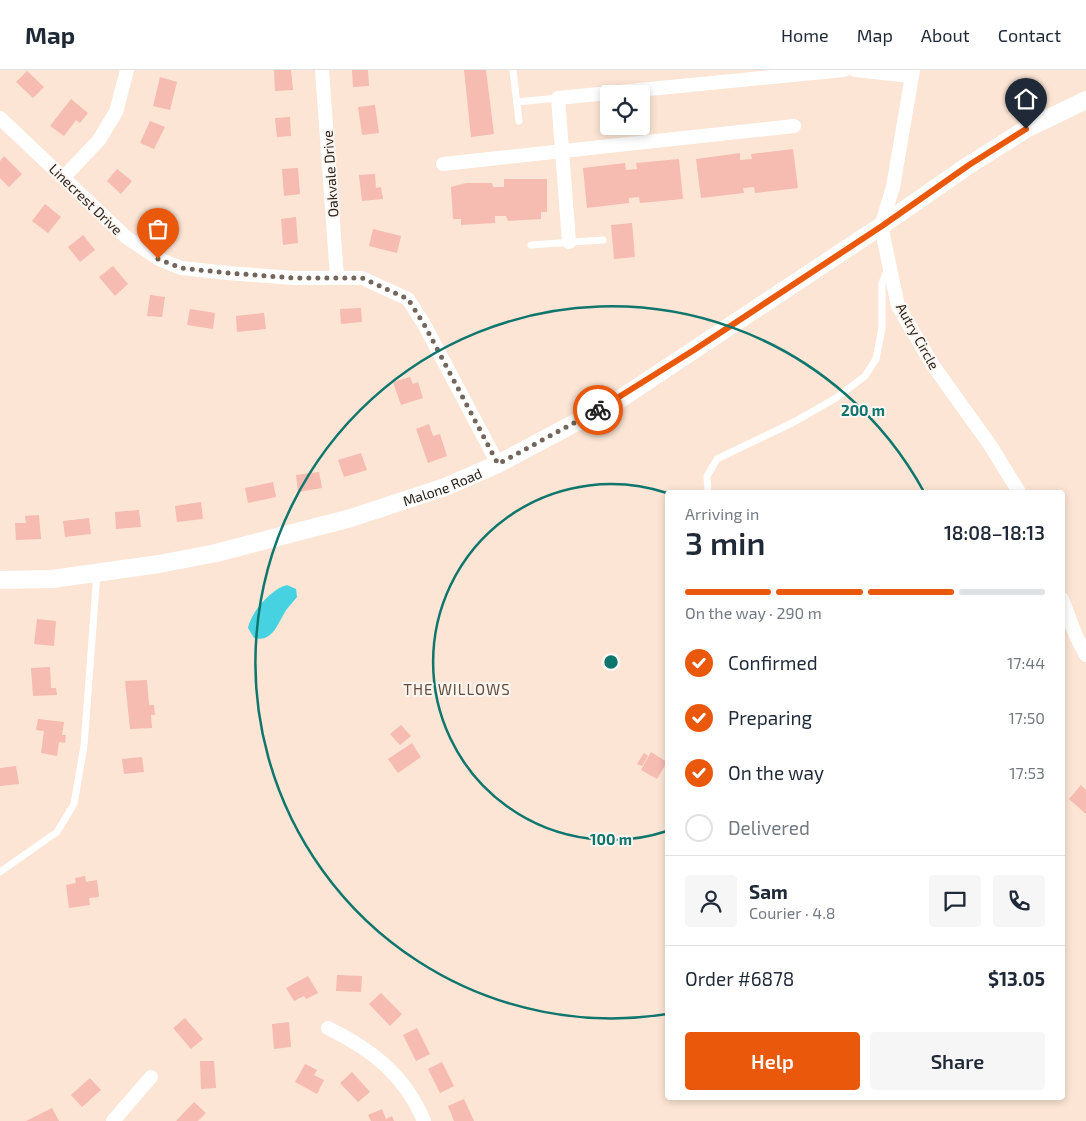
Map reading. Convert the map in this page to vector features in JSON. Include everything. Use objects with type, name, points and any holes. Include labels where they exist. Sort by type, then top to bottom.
[{"type":"street","points":[[64,177],[99,140],[116,112],[127,70]]},
{"type":"street","name":"Oakvale Drive","points":[[322,70],[337,277]]},
{"type":"street","points":[[569,242],[558,98],[844,70]]},
{"type":"street","points":[[855,70],[912,73]]},
{"type":"street","name":"Autry Circle","points":[[912,73],[893,187],[882,226],[898,306],[913,334],[990,445],[1017,490]]},
{"type":"street","name":"Malone Road","points":[[0,580],[52,579],[159,564],[216,553],[351,518],[445,487],[498,464],[620,398],[882,226],[969,165],[1026,129],[1086,100]]},
{"type":"street","name":"Linecrest Drive","points":[[0,118],[126,237],[158,259],[181,268],[294,278],[362,278],[408,299],[438,350],[498,464]]},
{"type":"street","points":[[443,164],[794,126]]},
{"type":"street","points":[[1065,607],[1076,636],[1086,655]]},
{"type":"street","points":[[328,1028],[357,1042],[385,1065],[402,1082],[417,1104],[424,1121]]},
{"type":"street","points":[[112,1121],[152,1077]]},
{"type":"lane","points":[[513,70],[519,121]]},
{"type":"lane","points":[[517,102],[558,98]]},
{"type":"lane","points":[[531,245],[603,240]]},
{"type":"lane","points":[[708,490],[707,476],[717,459],[794,422],[836,398],[865,376],[876,360],[882,328],[882,283],[890,264]]},
{"type":"lane","points":[[0,872],[57,832],[74,804],[84,746],[97,572]]},
{"type":"water","points":[[287,585],[296,589],[297,597],[271,634],[261,639],[254,638],[248,628],[257,608],[268,596]]},
{"type":"building","points":[[274,70],[291,70],[293,90],[275,91]]},
{"type":"building","points":[[352,70],[368,70],[369,86],[353,87]]},
{"type":"building","points":[[464,70],[486,70],[494,134],[471,137]]},
{"type":"building","points":[[27,71],[44,87],[33,98],[16,82]]},
{"type":"building","points":[[160,77],[177,82],[170,110],[153,106]]},
{"type":"building","points":[[71,99],[88,113],[80,123],[76,120],[64,136],[50,126]]},
{"type":"building","points":[[375,105],[379,133],[362,135],[358,107]]},
{"type":"building","points":[[290,117],[291,136],[277,137],[275,118]]},
{"type":"building","points":[[150,121],[165,127],[154,149],[140,143]]},
{"type":"building","points":[[793,149],[798,188],[755,193],[754,187],[743,188],[744,193],[701,198],[696,159],[740,153],[740,160],[752,159],[751,154]]},
{"type":"building","points":[[4,156],[22,174],[9,187],[0,178],[0,161]]},
{"type":"building","points":[[679,159],[683,199],[640,203],[639,197],[629,198],[629,203],[587,208],[583,168],[625,163],[626,170],[637,169],[636,163]]},
{"type":"building","points":[[298,168],[300,194],[284,196],[282,169]]},
{"type":"building","points":[[117,169],[132,181],[121,194],[107,181]]},
{"type":"building","points":[[375,174],[376,188],[381,187],[383,199],[362,201],[359,175]]},
{"type":"building","points":[[504,179],[547,179],[547,212],[541,212],[541,219],[508,221],[506,216],[495,216],[495,223],[461,225],[461,219],[453,219],[451,187],[466,183],[492,183],[493,187],[504,187]]},
{"type":"building","points":[[45,204],[61,217],[48,233],[32,221]]},
{"type":"building","points":[[296,217],[298,243],[283,245],[281,219]]},
{"type":"building","points":[[632,223],[635,257],[614,259],[611,225]]},
{"type":"building","points":[[373,229],[401,236],[397,253],[369,246]]},
{"type":"building","points":[[83,235],[95,250],[80,262],[68,247]]},
{"type":"building","points":[[113,266],[128,284],[115,296],[99,277]]},
{"type":"building","points":[[150,295],[165,297],[162,317],[147,316]]},
{"type":"building","points":[[361,308],[362,322],[341,324],[340,309]]},
{"type":"building","points":[[190,309],[215,313],[213,329],[187,325]]},
{"type":"building","points":[[264,313],[266,329],[237,332],[236,316]]},
{"type":"building","points":[[410,377],[413,384],[418,382],[423,398],[401,405],[393,382]]},
{"type":"building","points":[[429,424],[433,436],[440,434],[447,456],[428,463],[416,429]]},
{"type":"building","points":[[361,453],[367,470],[344,477],[338,460]]},
{"type":"building","points":[[319,472],[322,488],[298,492],[296,475]]},
{"type":"building","points":[[273,482],[276,497],[248,503],[245,488]]},
{"type":"building","points":[[201,502],[203,519],[177,522],[175,506]]},
{"type":"building","points":[[139,510],[141,527],[116,529],[115,512]]},
{"type":"building","points":[[39,515],[41,539],[16,540],[15,523],[26,523],[25,516]]},
{"type":"building","points":[[89,518],[91,534],[65,537],[63,521]]},
{"type":"building","points":[[37,619],[56,621],[54,646],[34,644]]},
{"type":"building","points":[[50,667],[51,688],[56,688],[57,695],[33,696],[31,668]]},
{"type":"building","points":[[147,680],[149,705],[154,705],[155,715],[151,715],[152,728],[130,729],[125,681]]},
{"type":"building","points":[[38,719],[64,722],[62,735],[66,735],[65,743],[59,742],[57,756],[41,753],[44,731],[36,730]]},
{"type":"building","points":[[401,725],[411,736],[400,745],[390,734]]},
{"type":"building","points":[[412,743],[421,757],[398,773],[388,759]]},
{"type":"building","points":[[651,752],[665,761],[665,765],[657,779],[641,770]]},
{"type":"building","points":[[644,753],[648,756],[642,766],[637,764]]},
{"type":"building","points":[[142,757],[144,772],[124,774],[122,759]]},
{"type":"building","points":[[16,766],[19,784],[0,786],[0,768]]},
{"type":"building","points":[[1081,785],[1086,790],[1086,814],[1069,799]]},
{"type":"building","points":[[85,876],[86,882],[97,880],[99,897],[89,898],[90,905],[69,908],[66,885],[76,883],[75,878]]},
{"type":"building","points":[[337,975],[362,976],[361,992],[336,991]]},
{"type":"building","points":[[308,976],[318,993],[306,999],[304,996],[294,1001],[286,988]]},
{"type":"building","points":[[381,993],[402,1014],[390,1026],[369,1004]]},
{"type":"building","points":[[185,1018],[203,1039],[191,1049],[173,1028]]},
{"type":"building","points":[[289,1022],[291,1047],[274,1049],[272,1024]]},
{"type":"building","points":[[417,1028],[430,1054],[416,1061],[403,1035]]},
{"type":"building","points":[[200,1061],[214,1061],[216,1088],[201,1089]]},
{"type":"building","points":[[442,1062],[454,1086],[440,1093],[428,1069]]},
{"type":"building","points":[[305,1064],[317,1070],[314,1075],[324,1080],[317,1094],[295,1082]]},
{"type":"building","points":[[352,1072],[370,1092],[358,1102],[340,1083]]},
{"type":"building","points":[[90,1078],[101,1090],[82,1107],[71,1095]]},
{"type":"building","points":[[464,1099],[474,1121],[454,1121],[448,1106]]},
{"type":"building","points":[[194,1102],[206,1113],[198,1121],[176,1121]]},
{"type":"building","points":[[52,1108],[59,1121],[26,1121]]},
{"type":"building","points":[[382,1109],[386,1119],[392,1116],[394,1121],[371,1121],[368,1115]]},
{"type":"way so far","points":[[158,259],[181,268],[228,273],[294,278],[362,278],[408,299],[447,366],[498,464],[598,410]]},
{"type":"district","name":"THE WILLOWS","points":[[457,689]]},
{"type":"route","points":[[598,410],[694,350],[882,226],[969,165],[1026,129]]}]
